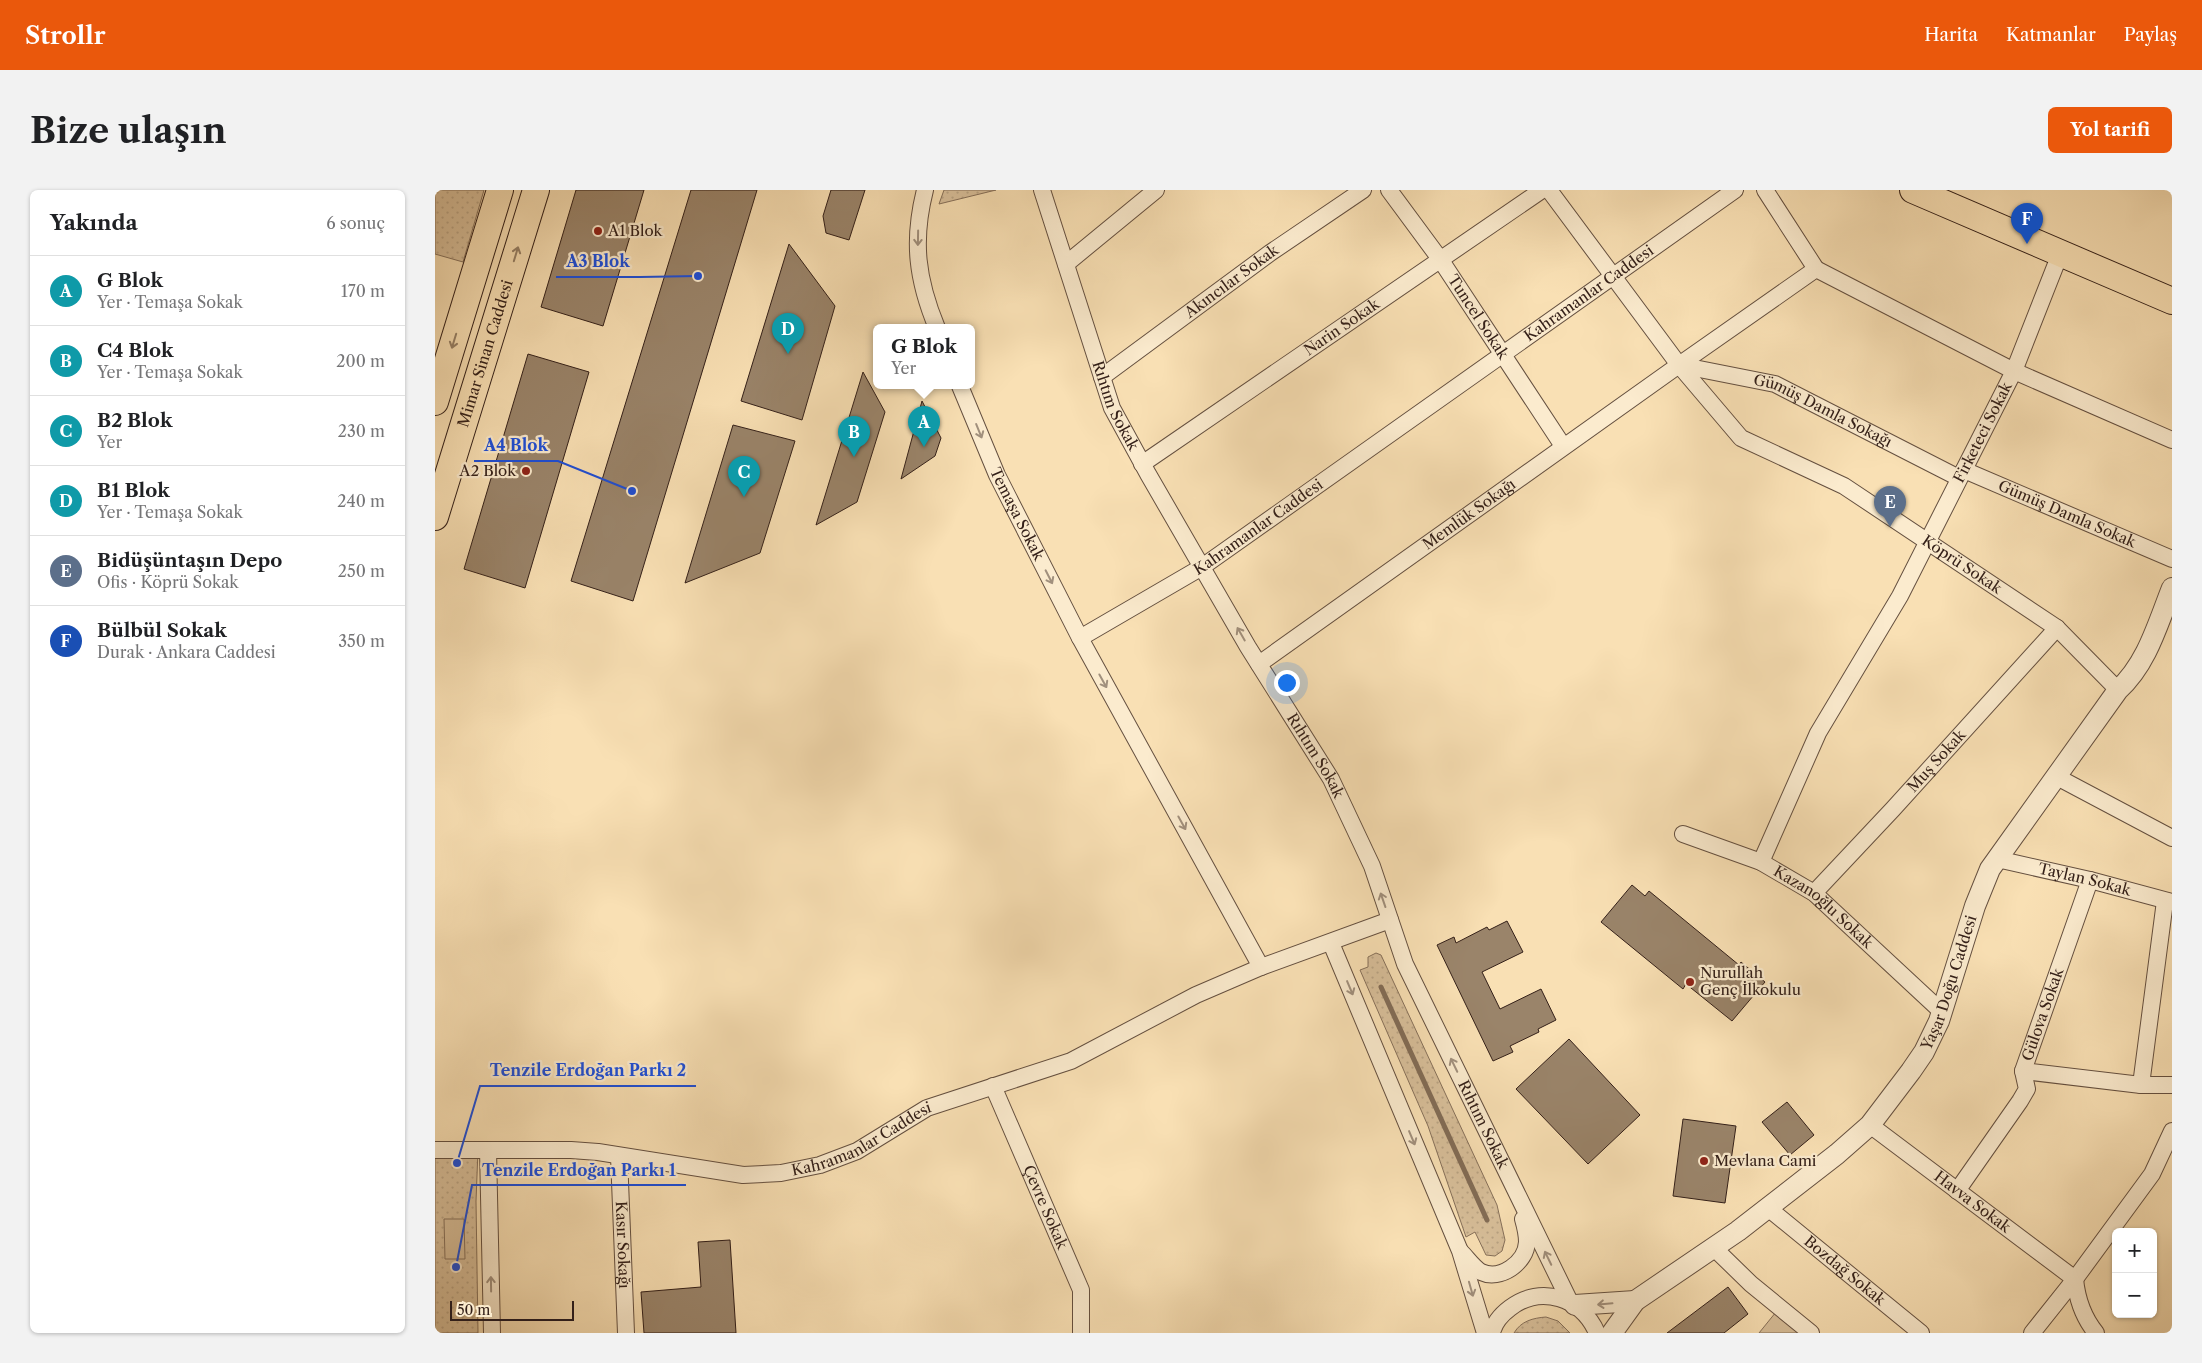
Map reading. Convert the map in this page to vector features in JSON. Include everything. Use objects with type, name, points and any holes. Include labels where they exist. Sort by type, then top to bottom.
[{"type":"main road","points":[[435,402],[500,190]]},
{"type":"main road","name":"Mimar Sinan Caddesi","points":[[435,517],[536,190]]},
{"type":"main road","points":[[1913,190],[2172,301]]},
{"type":"main road","points":[[1948,190],[2172,284]]},
{"type":"street","points":[[925,190],[918,217],[917,251],[924,298],[935,324]]},
{"type":"street","name":"Rıhtım Sokak","points":[[1042,190],[1112,408],[1142,464],[1259,664],[1331,779],[1372,866],[1405,964],[1572,1304]]},
{"type":"street","points":[[1067,264],[1156,190]]},
{"type":"street","name":"Akıncılar Sokak","points":[[1102,377],[1270,253],[1363,190]]},
{"type":"street","name":"Tuncel Sokak","points":[[1389,190],[1440,259],[1563,446]]},
{"type":"street","name":"Narin Sokak","points":[[1142,464],[1542,190]]},
{"type":"street","name":"Köprü Sokak","points":[[1549,190],[1611,276],[1679,365],[1741,438],[1844,486],[1927,541],[2057,628],[2118,690]]},
{"type":"street","name":"Kahramanlar Caddesi","points":[[1080,638],[1202,567],[1735,190]]},
{"type":"street","points":[[1765,190],[1816,269],[2014,371],[2060,254]]},
{"type":"street","name":"Memlük Sokağı","points":[[1259,664],[1563,446],[1816,269]]},
{"type":"street","name":"Gümüş Damla Sokağı","points":[[1679,365],[1775,384],[1962,474]]},
{"type":"street","name":"Firketeci Sokak","points":[[1761,862],[1818,733],[1899,596],[2014,371],[2172,440]]},
{"type":"street","name":"Temaşa Sokak","points":[[961,389],[997,475],[1080,638]]},
{"type":"street","name":"Gümüş Damla Sokak","points":[[1962,474],[2172,558]]},
{"type":"street","name":"Yaşar Doğu Caddesi","points":[[1635,1301],[1714,1248],[1768,1208],[1837,1154],[1870,1125],[1919,1059],[1942,1012],[1983,884],[1997,859],[2118,690],[2131,678],[2147,650],[2172,588]]},
{"type":"street","name":"Muş Sokak","points":[[1814,892],[1893,809],[2057,628]]},
{"type":"street","points":[[1080,638],[1261,967]]},
{"type":"street","points":[[2057,777],[2172,838]]},
{"type":"street","name":"Kazanoğlu Sokak","points":[[1683,834],[1761,862],[1814,892],[1942,1012]]},
{"type":"street","name":"Taylan Sokak","points":[[1997,859],[2090,880],[2169,901]]},
{"type":"street","name":"Gülova Sokak","points":[[1957,1191],[2027,1089],[2023,1071],[2090,880]]},
{"type":"street","points":[[2141,1085],[2169,901]]},
{"type":"street","name":"Kahramanlar Caddesi","points":[[435,1150],[571,1150],[743,1175],[781,1173],[820,1165],[857,1150],[927,1108],[1071,1061],[1163,1012],[1261,967],[1390,920]]},
{"type":"street","points":[[1331,943],[1460,1251],[1485,1333]]},
{"type":"street","points":[[2023,1071],[2141,1085],[2172,1085]]},
{"type":"street","name":"Çevre Sokak","points":[[993,1086],[1081,1290],[1081,1333]]},
{"type":"street","name":"Havva Sokak","points":[[1870,1125],[2075,1279]]},
{"type":"street","points":[[2033,1333],[2152,1174],[2172,1131]]},
{"type":"street","points":[[488,1150],[491,1333]]},
{"type":"street","name":"Kasır Sokağı","points":[[619,1156],[626,1333]]},
{"type":"street","points":[[1460,1251],[1479,1271],[1491,1275],[1508,1271],[1522,1259],[1527,1243],[1521,1202]]},
{"type":"street","name":"Bozdağ Sokak","points":[[1768,1208],[1921,1333]]},
{"type":"street","points":[[1714,1248],[1751,1284],[1811,1333]]},
{"type":"street","points":[[2075,1279],[2079,1301],[2087,1321],[2095,1333]]},
{"type":"street","points":[[1492,1333],[1503,1313],[1518,1302],[1535,1296],[1552,1296],[1581,1309],[1592,1322],[1597,1333]]},
{"type":"street","points":[[1572,1304],[1635,1301]]},
{"type":"street","points":[[1612,1333],[1635,1301]]},
{"type":"shaded area","points":[[435,190],[484,190],[463,262],[435,254]]},
{"type":"shaded area","points":[[944,190],[996,190],[939,204]]},
{"type":"shaded area","points":[[1376,953],[1381,955],[1497,1205],[1505,1240],[1502,1251],[1495,1256],[1486,1255],[1475,1232],[1466,1237],[1428,1126],[1360,970],[1368,967],[1368,957]]},
{"type":"shaded area","points":[[435,1150],[478,1150],[476,1201],[478,1333],[435,1333]]},
{"type":"shaded area","points":[[444,1219],[464,1219],[465,1259],[445,1259]]},
{"type":"shaded area","points":[[1776,1312],[1802,1333],[1759,1333]]},
{"type":"shaded area","points":[[1546,1317],[1558,1321],[1570,1333],[1514,1333],[1528,1321]]},
{"type":"building","name":"A1 Blok","points":[[576,190],[644,190],[603,326],[541,307]]},
{"type":"building","points":[[691,190],[757,190],[633,601],[571,581]]},
{"type":"building","points":[[831,190],[865,190],[849,240],[826,233],[823,216]]},
{"type":"building","points":[[789,244],[835,306],[802,420],[741,401]]},
{"type":"building","name":"A2 Blok","points":[[528,354],[589,372],[525,588],[464,569]]},
{"type":"building","points":[[863,372],[885,412],[857,502],[816,525]]},
{"type":"building","points":[[922,401],[941,438],[935,456],[901,479]]},
{"type":"building","points":[[733,425],[795,441],[760,553],[685,583]]},
{"type":"building","points":[[1632,885],[1645,896],[1649,891],[1739,965],[1741,962],[1765,982],[1732,1021],[1686,984],[1683,989],[1601,922]]},
{"type":"building","points":[[1507,921],[1523,952],[1482,972],[1500,1009],[1541,989],[1556,1020],[1538,1029],[1539,1032],[1510,1046],[1513,1052],[1493,1061],[1437,945],[1454,937],[1456,943],[1487,927],[1489,930]]},
{"type":"building","points":[[1569,1039],[1640,1115],[1588,1164],[1516,1089]]},
{"type":"building","points":[[1787,1102],[1814,1135],[1790,1155],[1762,1122]]},
{"type":"building","name":"Mevlana Cami","points":[[1683,1119],[1736,1126],[1725,1203],[1673,1196]]},
{"type":"building","points":[[730,1240],[736,1333],[644,1333],[641,1292],[701,1287],[698,1242]]},
{"type":"building","points":[[1728,1287],[1748,1314],[1724,1333],[1667,1333]]},
{"type":"waterway","points":[[1381,987],[1487,1220]]},
{"type":"place","name":"A1 Blok","points":[[598,231]]},
{"type":"place","name":"Bülbül Sokak","points":[[2027,244]]},
{"type":"place","name":"A3 Blok","points":[[698,276]]},
{"type":"place","name":"B1 Blok","points":[[788,354]]},
{"type":"place","name":"G Blok","points":[[924,447]]},
{"type":"place","name":"C4 Blok","points":[[854,457]]},
{"type":"place","name":"A2 Blok","points":[[526,471]]},
{"type":"place","name":"A4 Blok","points":[[632,491]]},
{"type":"place","name":"B2 Blok","points":[[744,497]]},
{"type":"place","name":"Bidüşüntaşın Depo","points":[[1890,527]]},
{"type":"place","name":"Nurullah Genç İlkokulu","points":[[1690,982]]},
{"type":"place","name":"Mevlana Cami","points":[[1704,1161]]},
{"type":"place","name":"Tenzile Erdoğan Parkı 2","points":[[457,1163]]},
{"type":"place","name":"Tenzile Erdoğan Parkı 1","points":[[456,1267]]}]
